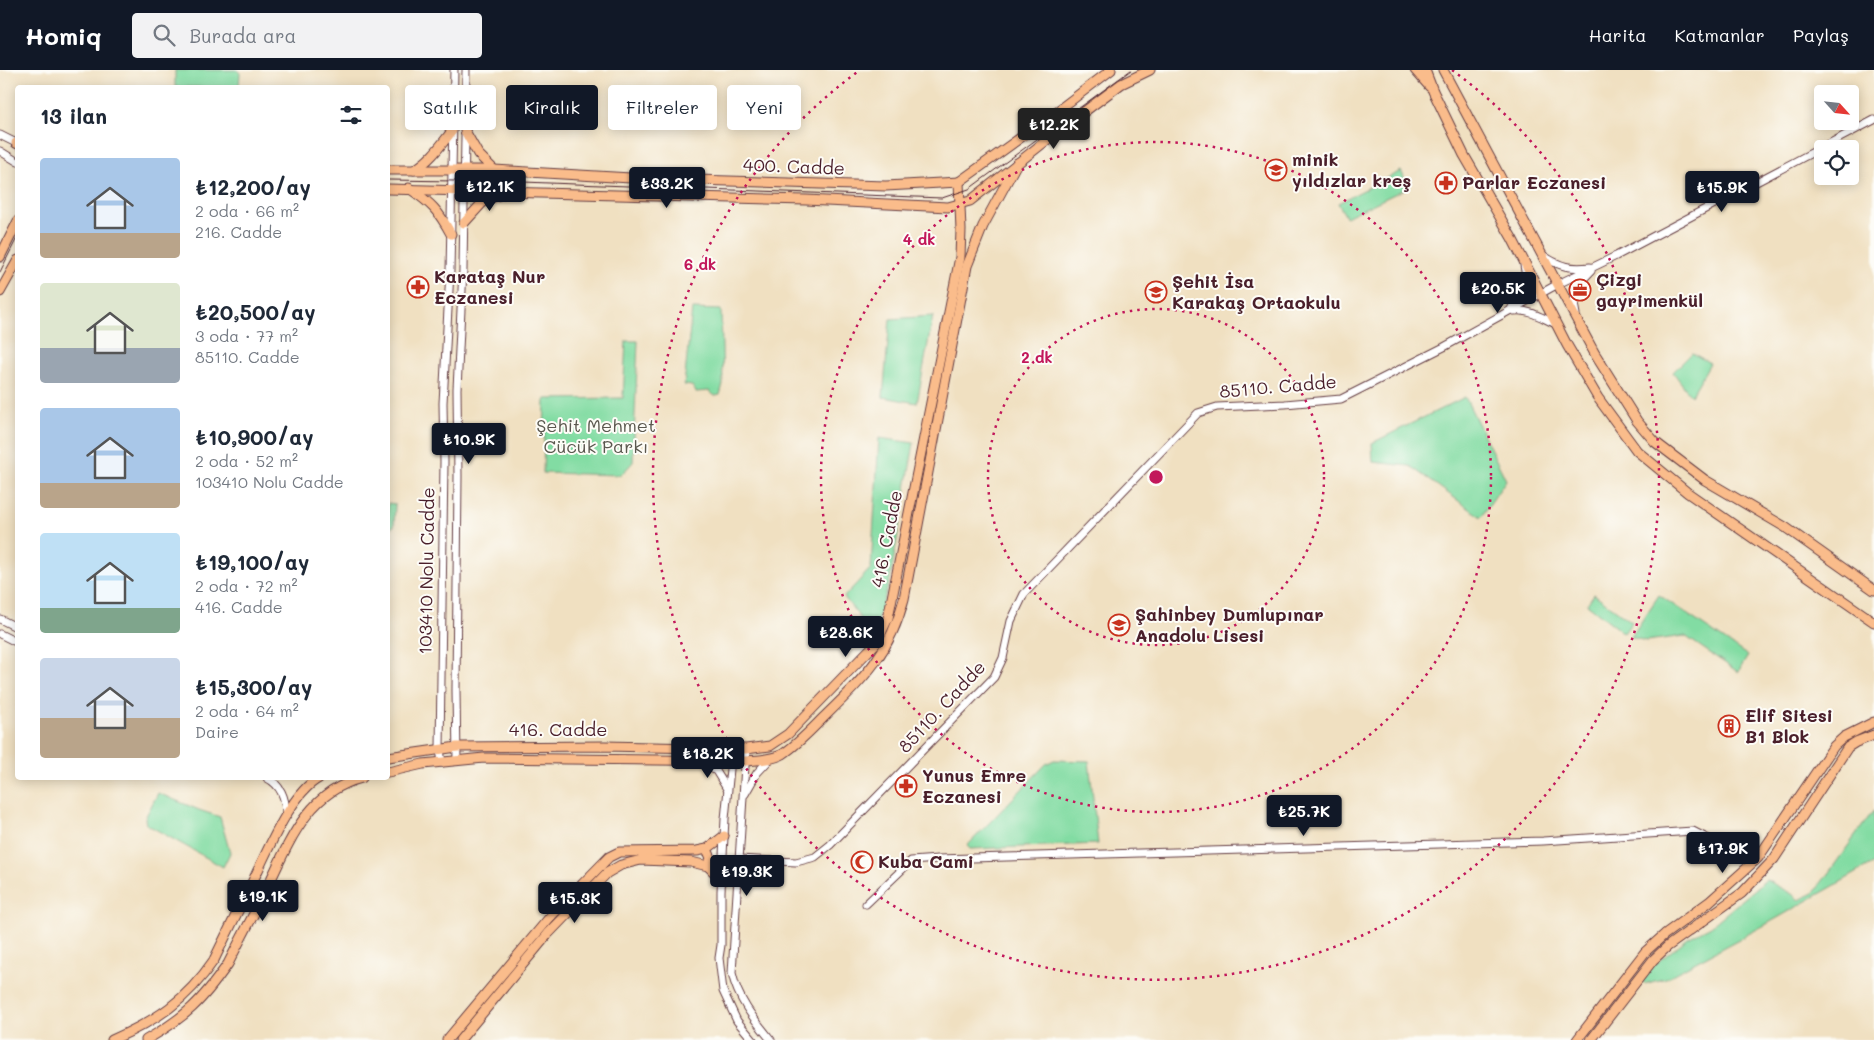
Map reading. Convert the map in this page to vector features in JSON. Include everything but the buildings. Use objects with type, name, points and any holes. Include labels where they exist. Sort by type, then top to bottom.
[{"type":"main road","points":[[959,182],[1052,115],[1110,70]]},
{"type":"main road","points":[[1121,84],[1139,70]]},
{"type":"main road","points":[[1121,84],[1150,70]]},
{"type":"main road","points":[[1415,70],[1432,91]]},
{"type":"main road","points":[[1425,70],[1432,91],[1464,155],[1522,258],[1556,324],[1598,398],[1637,451],[1688,493],[1874,622]]},
{"type":"main road","points":[[1445,70],[1595,354],[1637,421],[1655,442],[1705,480],[1785,527],[1874,590]]},
{"type":"main road","name":"400. Cadde","points":[[390,189],[883,203],[945,207],[970,201],[1121,84]]},
{"type":"main road","points":[[414,170],[422,165],[438,149],[452,131]]},
{"type":"main road","points":[[465,131],[478,154],[494,170]]},
{"type":"main road","points":[[390,772],[423,764],[484,758],[746,761],[770,759],[783,754],[799,742],[862,679],[883,651],[897,625],[904,599],[968,266],[983,226],[1017,163]]},
{"type":"main road","name":"400. Cadde","points":[[390,170],[494,170],[632,178],[886,186],[959,182]]},
{"type":"main road","name":"416. Cadde","points":[[390,757],[457,748],[605,746],[746,749],[770,746],[788,734],[876,642],[888,618],[960,257],[959,182]]},
{"type":"main road","points":[[409,188],[439,212],[451,234]]},
{"type":"main road","points":[[464,223],[485,200],[509,192]]},
{"type":"main road","points":[[945,207],[957,218],[961,230]]},
{"type":"main road","points":[[0,257],[15,227]]},
{"type":"main road","points":[[0,292],[15,265]]},
{"type":"main road","points":[[1577,1040],[1645,952],[1665,934],[1709,902],[1754,862],[1834,746],[1844,737],[1874,722]]},
{"type":"main road","points":[[1591,1040],[1653,960],[1668,946],[1742,893],[1774,859],[1848,747],[1874,735]]},
{"type":"main road","points":[[112,1040],[149,1023],[176,1004],[201,979],[214,960],[286,816],[302,791],[314,780]]},
{"type":"main road","points":[[146,1040],[186,1014],[215,982],[228,964],[290,840],[307,813],[327,793],[352,780]]},
{"type":"main road","points":[[447,1040],[550,918],[609,858],[620,852],[689,852],[707,848],[724,836]]},
{"type":"main road","points":[[707,848],[711,858],[708,866]]},
{"type":"main road","points":[[460,1040],[548,934],[607,873],[621,865],[641,860],[691,862],[708,866],[721,879]]},
{"type":"street","name":"103410 Nolu Cadde","points":[[442,762],[440,749],[444,462],[443,403],[450,271],[454,70]]},
{"type":"street","points":[[457,761],[457,389],[464,223],[466,70]]},
{"type":"street","name":"85110. Cadde","points":[[739,860],[796,862],[815,856],[830,845],[994,677],[1003,658],[1011,621],[1024,594],[1198,413],[1217,407],[1341,399],[1874,120]]},
{"type":"street","points":[[0,135],[15,143]]},
{"type":"street","points":[[0,151],[15,160]]},
{"type":"street","points":[[1543,256],[1566,268],[1595,267]]},
{"type":"street","points":[[1509,312],[1525,291],[1526,276],[1522,258]]},
{"type":"street","points":[[1577,319],[1574,294],[1579,282],[1595,267]]},
{"type":"street","points":[[1509,312],[1522,310],[1534,313],[1556,324]]},
{"type":"street","points":[[0,619],[15,626]]},
{"type":"street","points":[[0,634],[15,642]]},
{"type":"street","points":[[441,702],[456,702]]},
{"type":"street","points":[[732,749],[721,879],[722,945],[719,958],[723,991],[737,1021],[753,1040]]},
{"type":"street","points":[[746,749],[732,973],[735,987],[748,1012],[771,1040]]},
{"type":"street","points":[[744,796],[757,773],[770,759]]},
{"type":"street","points":[[693,760],[706,764],[716,771],[728,792]]},
{"type":"street","points":[[272,780],[284,797],[286,816]]},
{"type":"street","points":[[866,904],[910,861],[938,859],[1543,841],[1693,831],[1754,862]]},
{"type":"green space","points":[[175,70],[237,70],[240,73],[239,85],[175,85]]},
{"type":"green space","points":[[1401,171],[1409,187],[1346,217],[1338,203]]},
{"type":"green space","points":[[692,309],[721,310],[723,384],[720,395],[715,396],[709,391],[696,392],[692,386],[684,385]]},
{"type":"green space","points":[[933,316],[917,403],[883,397],[890,319]]},
{"type":"green space","name":"Şehit Mehmet Cücük Parkı","points":[[626,341],[638,341],[633,462],[621,475],[543,473],[545,399],[623,398]]},
{"type":"green space","points":[[1692,353],[1710,363],[1691,396],[1673,372]]},
{"type":"green space","points":[[1465,397],[1506,480],[1481,517],[1410,466],[1373,462],[1372,443]]},
{"type":"green space","points":[[879,438],[914,443],[890,580],[872,638],[863,648],[860,618],[844,597],[871,568]]},
{"type":"green space","points":[[390,503],[395,504],[394,526],[390,528]]},
{"type":"green space","points":[[1594,594],[1632,622],[1624,633],[1587,604]]},
{"type":"green space","points":[[1659,595],[1748,656],[1738,672],[1685,636],[1646,641],[1631,637]]},
{"type":"green space","points":[[1054,760],[1089,761],[1098,844],[970,849],[967,846],[1046,764]]},
{"type":"green space","points":[[158,793],[220,817],[230,853],[223,867],[146,824],[145,818]]},
{"type":"green space","points":[[1874,810],[1874,863],[1765,925],[1666,978],[1644,984],[1642,980],[1655,964],[1688,938],[1711,926],[1766,880],[1792,894],[1799,900],[1814,893]]},
{"type":"tram line","points":[[390,180],[523,182],[942,198],[969,189],[1131,70]]},
{"type":"tram line","points":[[0,272],[15,242]]},
{"type":"place","name":"minik yıldızlar kreş","points":[[1276,170]]},
{"type":"place","name":"Parlar Eczanesi","points":[[1446,183]]},
{"type":"place","name":"Karataş Nur Eczanesi","points":[[418,287]]},
{"type":"place","name":"Çizgi gayrimenkül","points":[[1580,290]]},
{"type":"place","name":"Şehit İsa Karakaş Ortaokulu","points":[[1156,292]]},
{"type":"place","name":"Şahinbey Dumlupınar Anadolu Lisesi","points":[[1119,625]]},
{"type":"place","name":"Elif Sitesi B1 Blok","points":[[1729,726]]},
{"type":"place","name":"Yunus Emre Eczanesi","points":[[906,786]]},
{"type":"place","name":"Kuba Cami","points":[[862,862]]}]
